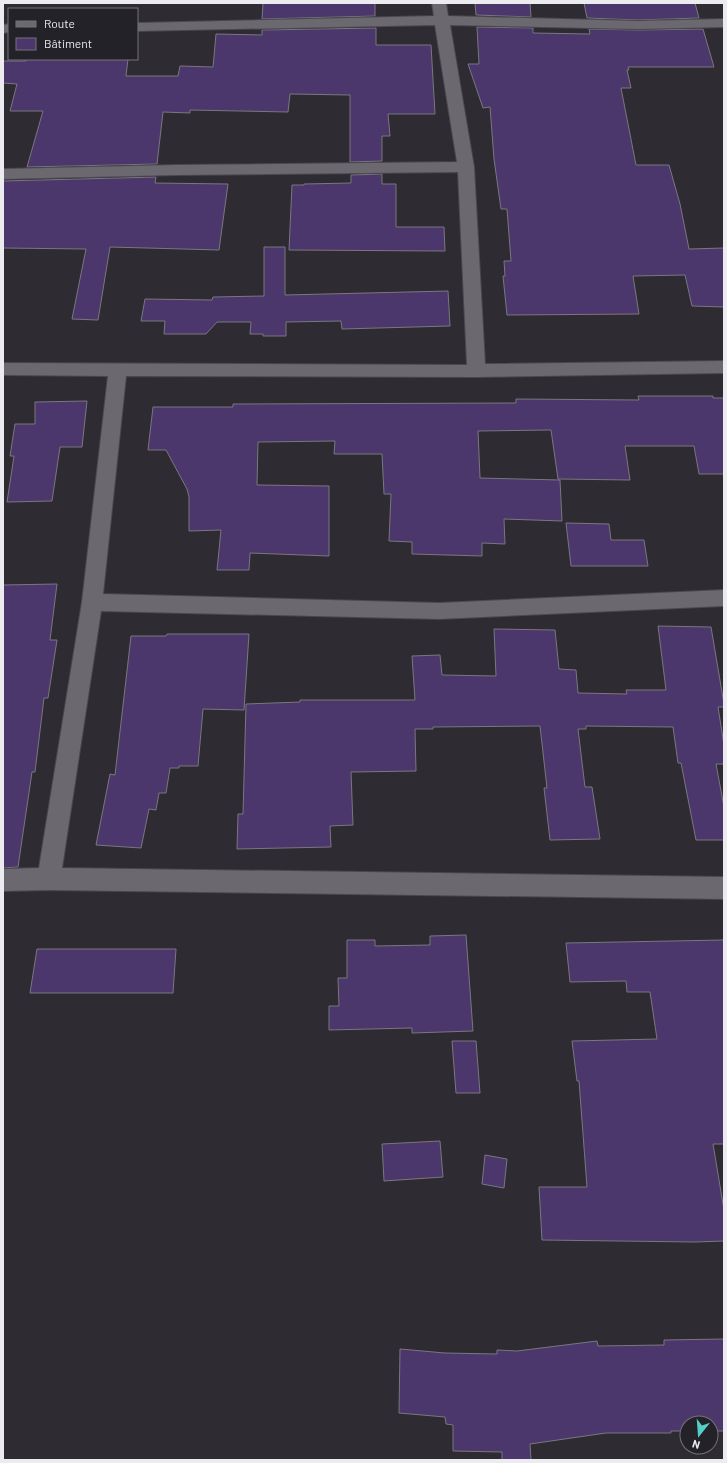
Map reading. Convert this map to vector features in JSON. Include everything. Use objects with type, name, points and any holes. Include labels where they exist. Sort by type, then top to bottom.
[{"type":"street","points":[[439,3],[466,167],[476,371]]},
{"type":"street","points":[[138,27],[442,21],[638,25],[724,23]]},
{"type":"street","points":[[3,174],[168,170],[466,167]]},
{"type":"street","points":[[3,370],[118,369],[476,371],[724,367]]},
{"type":"street","points":[[49,880],[92,602],[118,369]]},
{"type":"street","points":[[92,602],[439,611],[724,598]]},
{"type":"street","points":[[3,880],[724,888]]},
{"type":"building","points":[[263,3],[375,3],[375,16],[262,19]]},
{"type":"building","points":[[475,3],[530,3],[531,17],[476,15]]},
{"type":"building","points":[[584,3],[695,3],[699,18],[638,20],[587,18]]},
{"type":"building","points":[[477,27],[533,28],[533,33],[590,34],[589,29],[703,29],[714,67],[628,67],[629,70],[627,70],[631,88],[621,88],[636,165],[669,165],[680,204],[689,249],[724,248],[724,307],[692,306],[685,275],[633,276],[639,314],[507,315],[503,276],[505,276],[504,261],[511,261],[507,209],[501,209],[494,159],[490,107],[483,108],[468,64],[479,64]]},
{"type":"building","points":[[376,28],[376,45],[431,45],[435,114],[388,114],[390,136],[382,136],[382,161],[350,162],[350,95],[290,94],[288,112],[190,110],[190,113],[163,112],[157,164],[27,167],[43,111],[10,111],[17,84],[3,83],[3,61],[128,60],[126,76],[178,76],[180,66],[213,67],[216,34],[262,35],[262,30]]},
{"type":"building","points":[[382,174],[382,184],[396,184],[396,227],[444,227],[445,251],[289,250],[292,185],[351,183],[351,175]]},
{"type":"building","points":[[156,177],[155,183],[228,184],[219,250],[110,247],[98,320],[72,319],[86,249],[3,248],[3,181]]},
{"type":"building","points":[[264,247],[285,247],[285,295],[448,291],[450,326],[342,329],[341,321],[286,322],[286,336],[263,336],[263,334],[250,334],[251,322],[217,322],[206,334],[164,334],[165,321],[141,321],[145,299],[212,300],[213,297],[264,296]]},
{"type":"building","points":[[638,396],[713,396],[713,398],[724,398],[724,474],[699,474],[694,446],[625,446],[630,480],[558,479],[551,430],[478,431],[480,478],[560,480],[562,521],[504,519],[505,544],[482,543],[482,556],[412,554],[412,542],[389,541],[391,494],[384,494],[382,454],[334,454],[335,441],[258,442],[257,485],[329,486],[329,556],[250,553],[249,570],[217,570],[221,530],[189,531],[189,497],[187,489],[166,450],[148,450],[153,407],[233,407],[233,404],[516,403],[516,399],[639,400]]},
{"type":"building","points":[[87,401],[82,447],[60,447],[52,501],[7,502],[14,456],[10,456],[15,424],[35,424],[35,402]]},
{"type":"building","points":[[566,523],[609,524],[611,540],[644,540],[648,566],[571,566]]},
{"type":"building","points":[[57,584],[50,640],[57,640],[48,698],[44,698],[35,772],[32,772],[18,867],[3,868],[3,585]]},
{"type":"building","points":[[658,626],[711,627],[724,704],[724,707],[718,707],[724,745],[724,764],[716,764],[724,807],[724,840],[696,840],[681,763],[678,763],[673,727],[586,726],[586,729],[578,729],[585,787],[592,787],[600,839],[550,840],[544,788],[547,788],[540,726],[433,727],[433,729],[415,729],[416,771],[351,772],[353,825],[330,826],[331,847],[237,849],[238,814],[243,814],[246,704],[300,702],[300,700],[415,700],[412,656],[440,655],[442,675],[496,676],[494,629],[555,630],[559,669],[576,670],[578,693],[627,694],[626,690],[666,690]]},
{"type":"building","points":[[167,634],[249,634],[244,710],[203,709],[198,766],[179,766],[179,768],[170,768],[166,793],[159,793],[156,810],[149,809],[141,848],[96,845],[110,774],[115,775],[131,636],[166,636]]},
{"type":"building","points":[[466,935],[473,1031],[412,1033],[412,1028],[329,1030],[329,1006],[339,1006],[338,978],[347,978],[347,940],[375,940],[375,946],[430,945],[430,936]]},
{"type":"building","points":[[724,940],[724,1144],[713,1144],[724,1210],[724,1241],[542,1240],[539,1187],[587,1187],[579,1081],[577,1081],[572,1041],[657,1039],[650,992],[627,992],[626,981],[570,982],[566,943]]},
{"type":"building","points":[[37,949],[176,949],[173,993],[30,993]]},
{"type":"building","points":[[452,1041],[476,1041],[480,1093],[456,1093]]},
{"type":"building","points":[[440,1141],[443,1177],[384,1181],[382,1144]]},
{"type":"building","points":[[485,1155],[507,1159],[504,1188],[482,1184]]},
{"type":"building","points":[[724,1339],[724,1431],[719,1431],[719,1415],[679,1415],[679,1431],[671,1431],[671,1433],[606,1433],[530,1444],[531,1460],[502,1460],[502,1452],[453,1451],[453,1425],[446,1424],[445,1417],[399,1413],[400,1349],[445,1353],[497,1354],[497,1350],[517,1351],[597,1341],[598,1346],[664,1345],[664,1340]]}]
